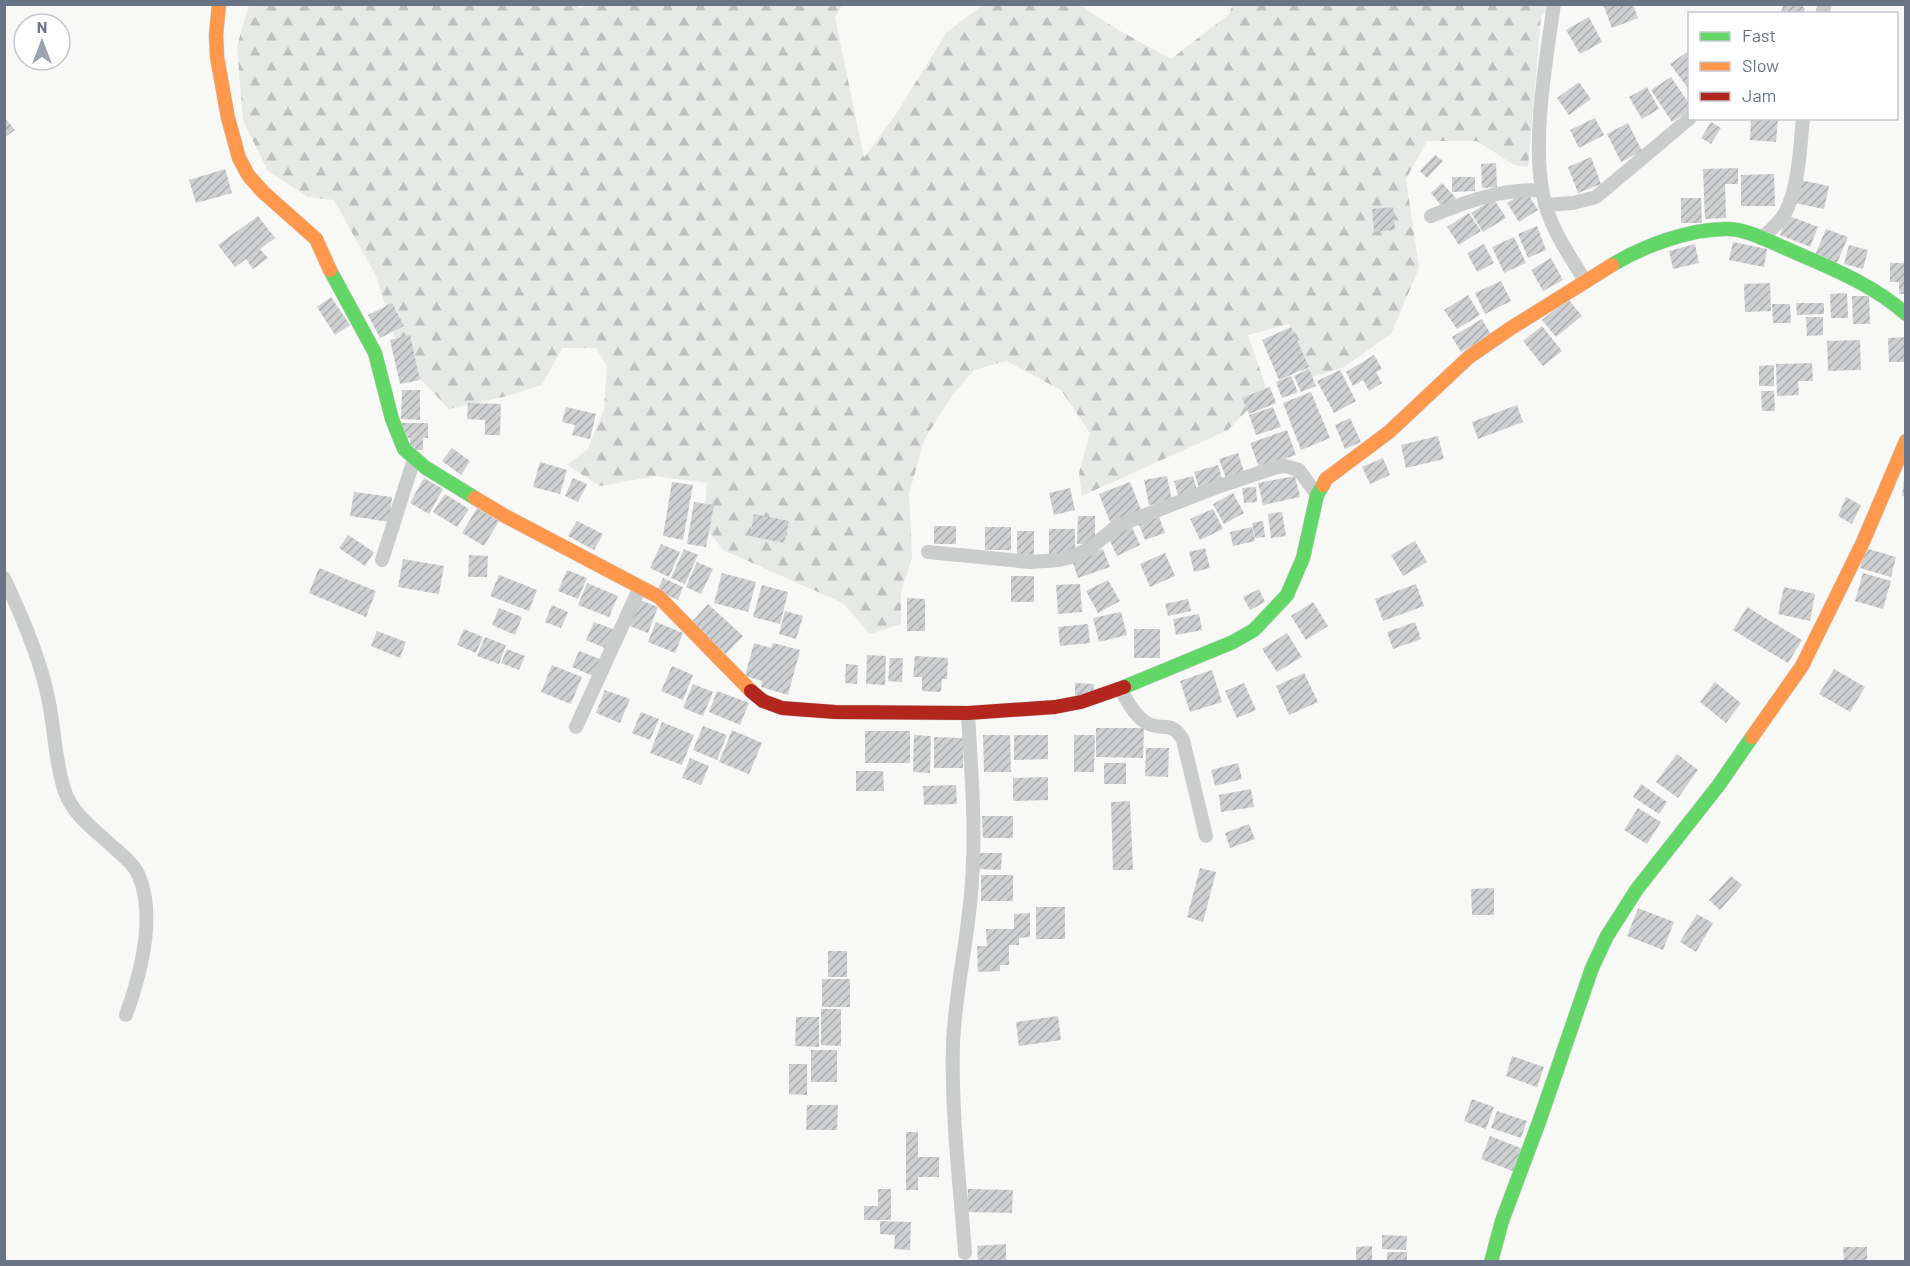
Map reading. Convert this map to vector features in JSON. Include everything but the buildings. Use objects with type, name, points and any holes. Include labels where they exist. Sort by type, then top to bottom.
[{"type":"street","points":[[219,4],[216,35],[218,57],[228,118],[239,158],[248,175],[262,192],[316,239],[331,272],[375,353],[399,442],[404,449],[426,468],[505,516],[666,603],[755,696],[782,708],[835,712],[968,713],[1055,707],[1081,702],[1120,689],[1233,642],[1254,630],[1287,595],[1303,558],[1317,495],[1326,479],[1389,432],[1469,357],[1541,308],[1628,255],[1664,241],[1711,230],[1731,229],[1750,233],[1858,281],[1891,301],[1905,314]]},
{"type":"street","points":[[1554,4],[1540,128],[1542,190],[1545,205],[1559,236],[1585,281]]},
{"type":"street","points":[[1545,205],[1573,203],[1596,197],[1688,120]]},
{"type":"street","points":[[1762,238],[1778,222],[1787,207],[1797,168],[1803,120]]},
{"type":"street","points":[[1431,216],[1496,193],[1542,190]]},
{"type":"street","points":[[1491,1262],[1502,1221],[1592,968],[1607,936],[1637,889],[1718,786],[1802,666],[1863,542],[1905,441]]},
{"type":"street","points":[[382,560],[414,459]]},
{"type":"street","points":[[928,552],[1030,562],[1065,559],[1089,549],[1117,526],[1220,486],[1277,467],[1285,466],[1299,470],[1317,495]]},
{"type":"street","points":[[4,578],[25,627],[48,694],[56,758],[66,794],[81,819],[130,862],[141,882],[145,912],[144,951],[139,977],[126,1015]]},
{"type":"street","points":[[576,727],[640,587]]},
{"type":"street","points":[[1120,689],[1136,713],[1146,723],[1168,726],[1178,731],[1183,740],[1206,836]]},
{"type":"street","points":[[965,1253],[953,1056],[956,1010],[967,939],[975,823],[968,713]]},
{"type":"green space","points":[[577,4],[578,9],[593,4],[842,5],[835,17],[864,158],[896,114],[947,32],[983,5],[1080,5],[1115,28],[1171,59],[1228,15],[1233,5],[1560,5],[1541,16],[1528,167],[1514,165],[1477,141],[1427,141],[1406,179],[1419,268],[1391,334],[1344,367],[1304,380],[1289,324],[1248,335],[1267,390],[1228,430],[1082,496],[1079,473],[1090,433],[1061,390],[1006,361],[974,370],[953,394],[924,440],[909,494],[912,558],[901,592],[901,624],[870,634],[843,603],[723,550],[704,525],[707,483],[656,476],[600,486],[567,465],[588,449],[604,409],[607,366],[596,348],[562,348],[542,385],[507,396],[449,409],[402,359],[376,276],[334,200],[308,197],[268,171],[243,121],[237,46],[249,5]]},
{"type":"traffic: fast","points":[[1612,265],[1638,251],[1683,235],[1714,229],[1744,231],[1848,276],[1878,293],[1906,314]]},
{"type":"traffic: fast","points":[[330,270],[375,353],[392,419],[404,449],[426,468],[475,498]]},
{"type":"traffic: fast","points":[[1124,687],[1233,642],[1254,630],[1287,595],[1303,558],[1317,495],[1323,485]]},
{"type":"traffic: fast","points":[[1491,1262],[1502,1221],[1592,968],[1607,936],[1637,889],[1718,786],[1752,737]]},
{"type":"traffic: slow","points":[[219,4],[216,35],[217,57],[228,118],[239,158],[248,175],[263,192],[316,239],[330,270]]},
{"type":"traffic: slow","points":[[1323,485],[1326,479],[1389,432],[1469,357],[1612,265]]},
{"type":"traffic: slow","points":[[1752,737],[1802,666],[1863,542],[1906,441]]},
{"type":"traffic: slow","points":[[475,498],[659,597],[751,691]]},
{"type":"traffic: jam","points":[[751,691],[763,701],[782,708],[835,712],[968,713],[1055,707],[1081,702],[1124,687]]}]
